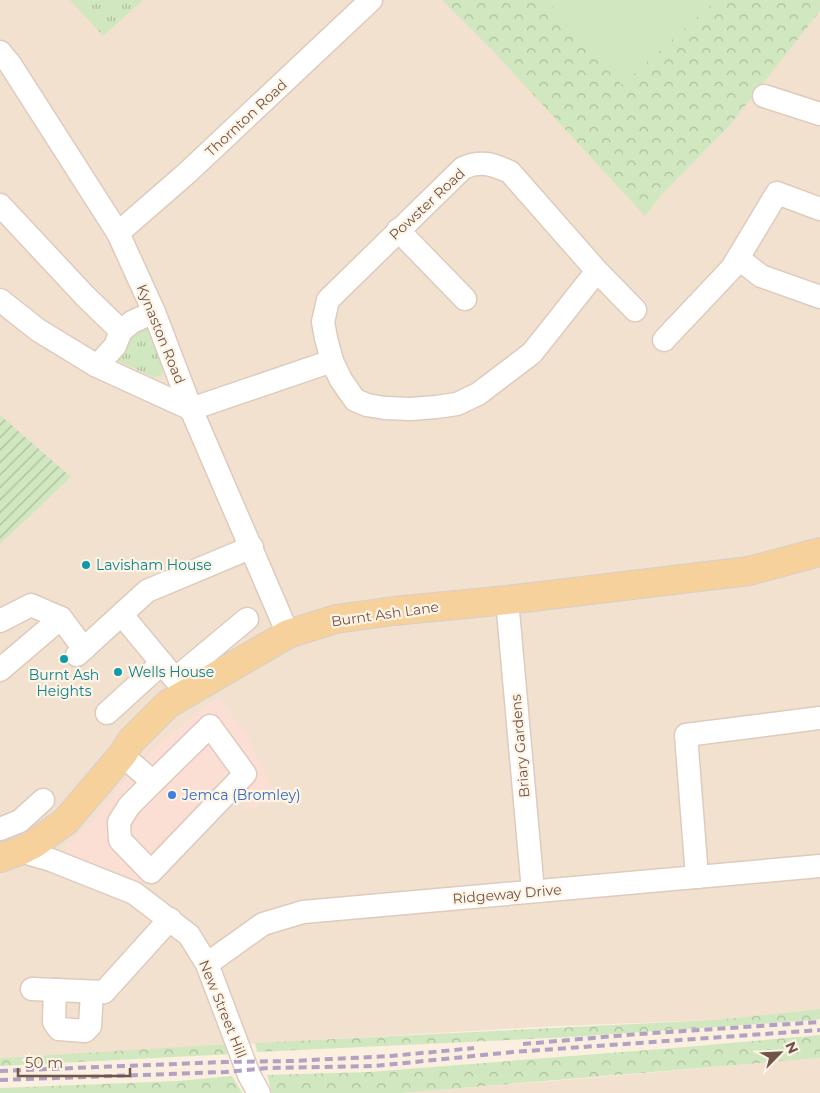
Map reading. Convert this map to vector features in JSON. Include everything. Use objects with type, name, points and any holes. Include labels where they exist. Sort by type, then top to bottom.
[{"type":"main road","name":"Burnt Ash Lane","points":[[15,840],[66,821],[122,755],[131,741],[168,704],[288,634],[336,619],[394,611],[507,600],[749,571],[820,552]]},
{"type":"street","name":"Thornton Road","points":[[118,233],[187,173],[371,0]]},
{"type":"street","name":"Kynaston Road","points":[[0,52],[10,64],[118,233],[154,312],[191,409],[288,634]]},
{"type":"street","points":[[764,96],[820,114]]},
{"type":"street","name":"Powster Road","points":[[597,271],[532,353],[478,394],[457,404],[411,409],[367,405],[355,400],[341,380],[332,361],[323,322],[328,300],[463,168],[473,164],[494,165],[510,172],[597,271],[635,310]]},
{"type":"street","points":[[664,340],[732,268],[777,193],[820,209]]},
{"type":"street","points":[[0,206],[85,296],[121,331]]},
{"type":"street","points":[[398,230],[464,299]]},
{"type":"street","points":[[738,258],[761,276],[820,297]]},
{"type":"street","points":[[0,300],[38,330],[97,366],[191,409],[332,361]]},
{"type":"street","points":[[97,366],[115,346],[121,331],[132,322],[154,312]]},
{"type":"street","points":[[0,621],[31,604],[61,618],[81,652],[147,591],[252,547]]},
{"type":"street","name":"Briary Gardens","points":[[507,600],[533,891]]},
{"type":"street","points":[[122,615],[175,678],[247,618]]},
{"type":"street","points":[[0,670],[61,618]]},
{"type":"street","points":[[107,713],[162,663]]},
{"type":"street","points":[[697,876],[686,735],[820,718]]},
{"type":"street","points":[[134,893],[151,872],[245,774],[210,726],[129,806],[119,822],[120,840],[151,872]]},
{"type":"street","points":[[122,755],[153,782]]},
{"type":"street","points":[[15,840],[43,800]]},
{"type":"street","name":"New Street Hill","points":[[15,840],[51,860],[134,893],[189,935],[207,964],[249,1075],[259,1093]]},
{"type":"street","name":"Ridgeway Drive","points":[[207,964],[263,924],[303,912],[820,866]]},
{"type":"street","points":[[32,988],[104,992],[170,919]]},
{"type":"street","points":[[55,990],[54,1022],[57,1028],[85,1031],[90,1026],[92,992]]},
{"type":"shaded area","points":[[0,0],[820,0],[820,1009],[714,1020],[557,1026],[0,1058]]},
{"type":"shaded area","points":[[218,697],[247,735],[277,797],[252,810],[234,791],[145,884],[115,871],[67,856],[67,844],[93,820],[121,784],[155,747]]},
{"type":"shaded area","points":[[820,1058],[820,1093],[401,1093],[590,1078]]},
{"type":"green space","points":[[70,0],[143,0],[103,36]]},
{"type":"green space","points":[[442,0],[820,0],[820,11],[729,126],[663,193],[645,216],[494,52]]},
{"type":"green space","points":[[546,0],[716,0],[622,85]]},
{"type":"green space","points":[[145,323],[164,366],[161,376],[153,377],[116,360],[114,352]]},
{"type":"green space","points":[[0,415],[71,477],[0,544]]},
{"type":"green space","points":[[820,1009],[820,1019],[814,1020],[571,1037],[257,1052],[255,1043],[714,1020]]},
{"type":"green space","points":[[820,1035],[820,1058],[401,1093],[272,1093],[267,1075],[369,1072]]},
{"type":"green space","points":[[230,1044],[233,1054],[0,1066],[0,1058]]},
{"type":"green space","points":[[232,1076],[242,1093],[0,1093],[0,1088],[178,1081]]},
{"type":"railway","points":[[523,1044],[820,1022]]},
{"type":"railway","points":[[0,1080],[225,1072],[268,1068],[375,1066],[513,1052],[820,1030]]},
{"type":"railway","points":[[0,1071],[292,1061],[391,1056],[474,1048]]},
{"type":"place","name":"Lavisham House","points":[[86,565]]},
{"type":"place","name":"Burnt Ash Heights","points":[[64,659]]},
{"type":"place","name":"Wells House","points":[[118,672]]},
{"type":"place","name":"Jemca (Bromley)","points":[[172,795]]}]
